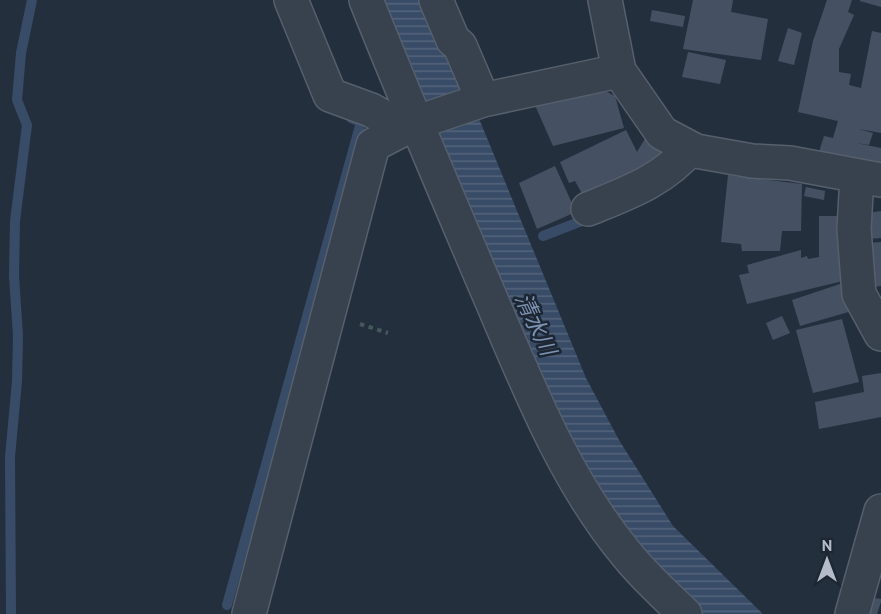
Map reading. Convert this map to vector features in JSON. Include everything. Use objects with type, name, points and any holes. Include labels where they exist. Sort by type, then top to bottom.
[{"type":"street","points":[[291,0],[330,95],[410,126]]},
{"type":"street","points":[[366,0],[410,126],[558,446],[592,508],[628,557],[685,614]]},
{"type":"street","points":[[436,0],[453,40],[460,46],[483,100]]},
{"type":"street","points":[[605,0],[618,71],[662,133],[696,151],[752,161],[837,171],[869,178],[854,229],[859,294],[881,334]]},
{"type":"street","points":[[249,614],[373,145],[410,126],[483,100],[618,71]]},
{"type":"street","points":[[588,209],[638,189],[679,162],[690,148]]},
{"type":"street","points":[[852,614],[881,511]]},
{"type":"water","name":"清水川","points":[[378,0],[430,0],[586,378],[619,440],[673,526],[763,614],[700,614],[649,567],[579,468]]},
{"type":"building","points":[[693,0],[733,0],[731,12],[768,19],[761,60],[683,49]]},
{"type":"building","points":[[827,0],[852,0],[848,12],[854,15],[839,49],[839,72],[851,74],[849,85],[861,88],[872,31],[881,33],[881,133],[859,129],[873,133],[869,145],[856,143],[881,148],[881,166],[819,152],[824,136],[833,138],[838,121],[798,112],[813,41]]},
{"type":"building","points":[[860,0],[881,0],[881,7],[860,1]]},
{"type":"building","points":[[652,10],[685,16],[683,27],[650,21]]},
{"type":"building","points":[[788,28],[802,33],[794,65],[778,61]]},
{"type":"building","points":[[688,52],[726,60],[720,84],[682,77]]},
{"type":"building","points":[[596,90],[597,93],[607,92],[615,96],[624,128],[553,146],[534,103]]},
{"type":"building","points":[[626,130],[637,152],[646,137],[668,152],[585,199],[575,181],[569,183],[560,162]]},
{"type":"building","points":[[555,166],[576,212],[537,229],[519,183]]},
{"type":"building","points":[[728,175],[802,184],[801,231],[782,231],[780,251],[742,251],[741,244],[721,242]]},
{"type":"building","points":[[806,187],[825,191],[824,200],[804,196]]},
{"type":"building","points":[[881,211],[881,238],[867,239],[867,213]]},
{"type":"building","points":[[819,216],[840,216],[843,281],[747,304],[739,275],[749,273],[747,265],[801,250],[801,258],[819,257]]},
{"type":"building","points":[[881,242],[881,286],[871,287],[867,243]]},
{"type":"building","points":[[843,283],[852,311],[800,326],[792,300]]},
{"type":"building","points":[[782,316],[790,333],[773,340],[766,323]]},
{"type":"building","points":[[842,319],[859,382],[813,393],[796,330]]},
{"type":"building","points":[[881,373],[881,417],[819,429],[815,402],[864,392],[862,376]]},
{"type":"building","points":[[874,598],[881,599],[881,602],[877,614],[870,614]]},
{"type":"waterway","points":[[11,614],[10,457],[17,381],[18,336],[14,276],[15,221],[27,125],[17,100],[21,53],[32,0]]},
{"type":"waterway","points":[[227,605],[361,122],[351,118]]},
{"type":"waterway","points":[[543,236],[592,217]]}]
